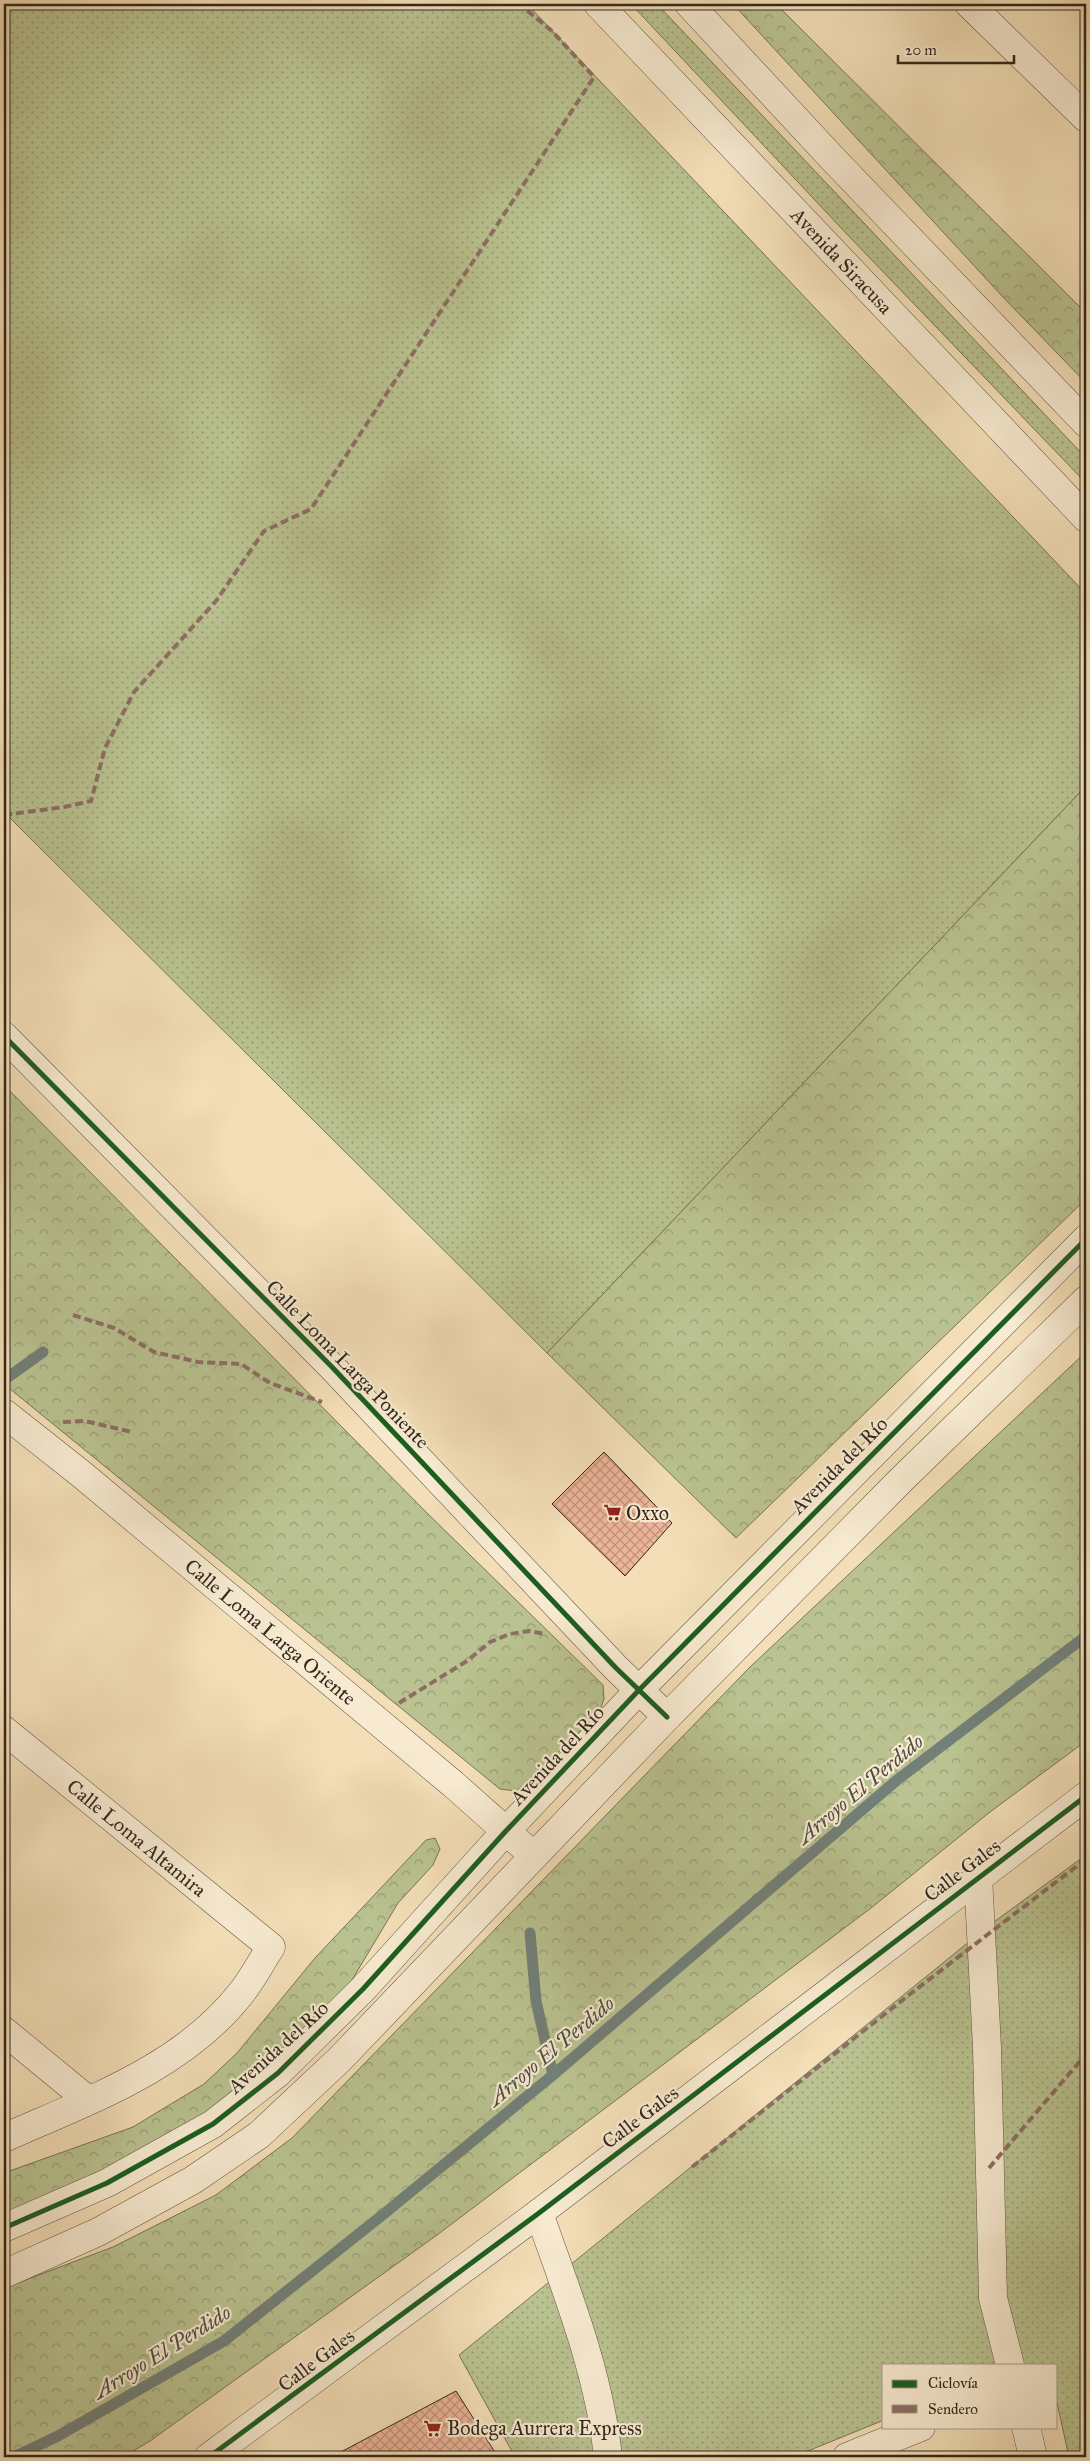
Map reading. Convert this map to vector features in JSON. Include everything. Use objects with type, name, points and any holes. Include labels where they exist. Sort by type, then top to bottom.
[{"type":"street","name":"Avenida Siracusa","points":[[598,4],[1086,518]]},
{"type":"street","points":[[689,4],[833,159],[1086,423]]},
{"type":"street","points":[[969,4],[1086,118]]},
{"type":"street","name":"Calle Loma Larga Poniente","points":[[4,1036],[332,1367],[639,1690],[667,1717]]},
{"type":"street","name":"Avenida del Río","points":[[4,2228],[107,2184],[213,2124],[278,2073],[363,1989],[639,1690],[1086,1239]]},
{"type":"street","points":[[4,2274],[107,2227],[193,2180],[259,2135],[340,2059],[667,1717],[901,1480],[1086,1300]]},
{"type":"street","name":"Calle Loma Larga Oriente","points":[[4,1413],[80,1473],[453,1784],[534,1856]]},
{"type":"street","name":"Calle Loma Altamira","points":[[4,1730],[271,1947],[242,1992],[201,2035],[156,2068],[88,2100]]},
{"type":"street","name":"Calle Gales","points":[[208,2457],[539,2213],[978,1876],[1086,1796]]},
{"type":"street","points":[[978,1876],[987,2047],[993,2298],[1010,2364]]},
{"type":"street","points":[[4,2031],[88,2100],[4,2138]]},
{"type":"street","points":[[539,2213],[583,2337],[604,2416],[608,2457]]},
{"type":"street","points":[[847,2457],[919,2428]]},
{"type":"street","points":[[1026,2428],[1033,2457]]},
{"type":"green space","points":[[4,4],[527,4],[1086,594],[1086,786],[547,1353],[4,812]]},
{"type":"green space","points":[[631,4],[657,4],[1086,458],[1086,483],[843,230]]},
{"type":"green space","points":[[733,4],[776,4],[1086,313],[1086,383],[1002,296]]},
{"type":"green space","points":[[1086,786],[1086,1199],[736,1538],[547,1353]]},
{"type":"green space","points":[[4,1085],[426,1512],[603,1685],[604,1699],[599,1713],[516,1791],[500,1789],[4,1384]]},
{"type":"green space","points":[[1086,1352],[1086,1741],[990,1812],[871,1908],[437,2235],[150,2441],[123,2457],[4,2457],[4,2288],[113,2247],[216,2195],[292,2138],[750,1667]]},
{"type":"green space","points":[[435,1838],[440,1849],[433,1865],[398,1903],[349,1985],[253,2083],[170,2142],[4,2217],[4,2173],[133,2127],[204,2084],[237,2053],[315,1958],[426,1840]]},
{"type":"green space","points":[[1086,1855],[1086,2457],[1069,2457],[1058,2407],[1058,2364],[882,2364],[882,2421],[793,2457],[515,2457],[459,2355],[991,1924]]},
{"type":"building","name":"Oxxo","points":[[604,1452],[672,1523],[625,1576],[552,1504]]},
{"type":"building","name":"Bodega Aurrera Express","points":[[456,2391],[498,2457],[341,2457],[339,2453]]},
{"type":"waterway","points":[[4,1380],[43,1352]]},
{"type":"waterway","name":"Arroyo El Perdido","points":[[14,2457],[58,2436],[224,2341],[385,2213],[553,2075],[897,1780],[1086,1636]]},
{"type":"waterway","points":[[530,1933],[536,2001],[553,2075]]},
{"type":"marked path","points":[[4,815],[64,807],[91,801],[105,748],[134,692],[216,601],[264,531],[311,509],[594,77],[552,31],[519,4]]},
{"type":"marked path","points":[[73,1315],[114,1328],[154,1352],[198,1362],[241,1364],[270,1383],[322,1402]]},
{"type":"marked path","points":[[63,1422],[85,1421],[132,1432]]},
{"type":"marked path","points":[[399,1703],[467,1661],[490,1642],[510,1634],[529,1631],[545,1634]]},
{"type":"marked path","points":[[692,2167],[905,1998],[1086,1859]]},
{"type":"marked path","points":[[989,2168],[1086,2054]]},
{"type":"cycle path","points":[[4,1036],[332,1367],[616,1668],[667,1717]]},
{"type":"cycle path","points":[[4,2228],[107,2183],[213,2124],[278,2073],[363,1989],[505,1832],[639,1690],[1086,1239]]},
{"type":"cycle path","points":[[209,2457],[539,2213],[1086,1796]]},
{"type":"place","name":"Oxxo","points":[[612,1513]]},
{"type":"place","name":"Bodega Aurrera Express","points":[[433,2428]]}]
